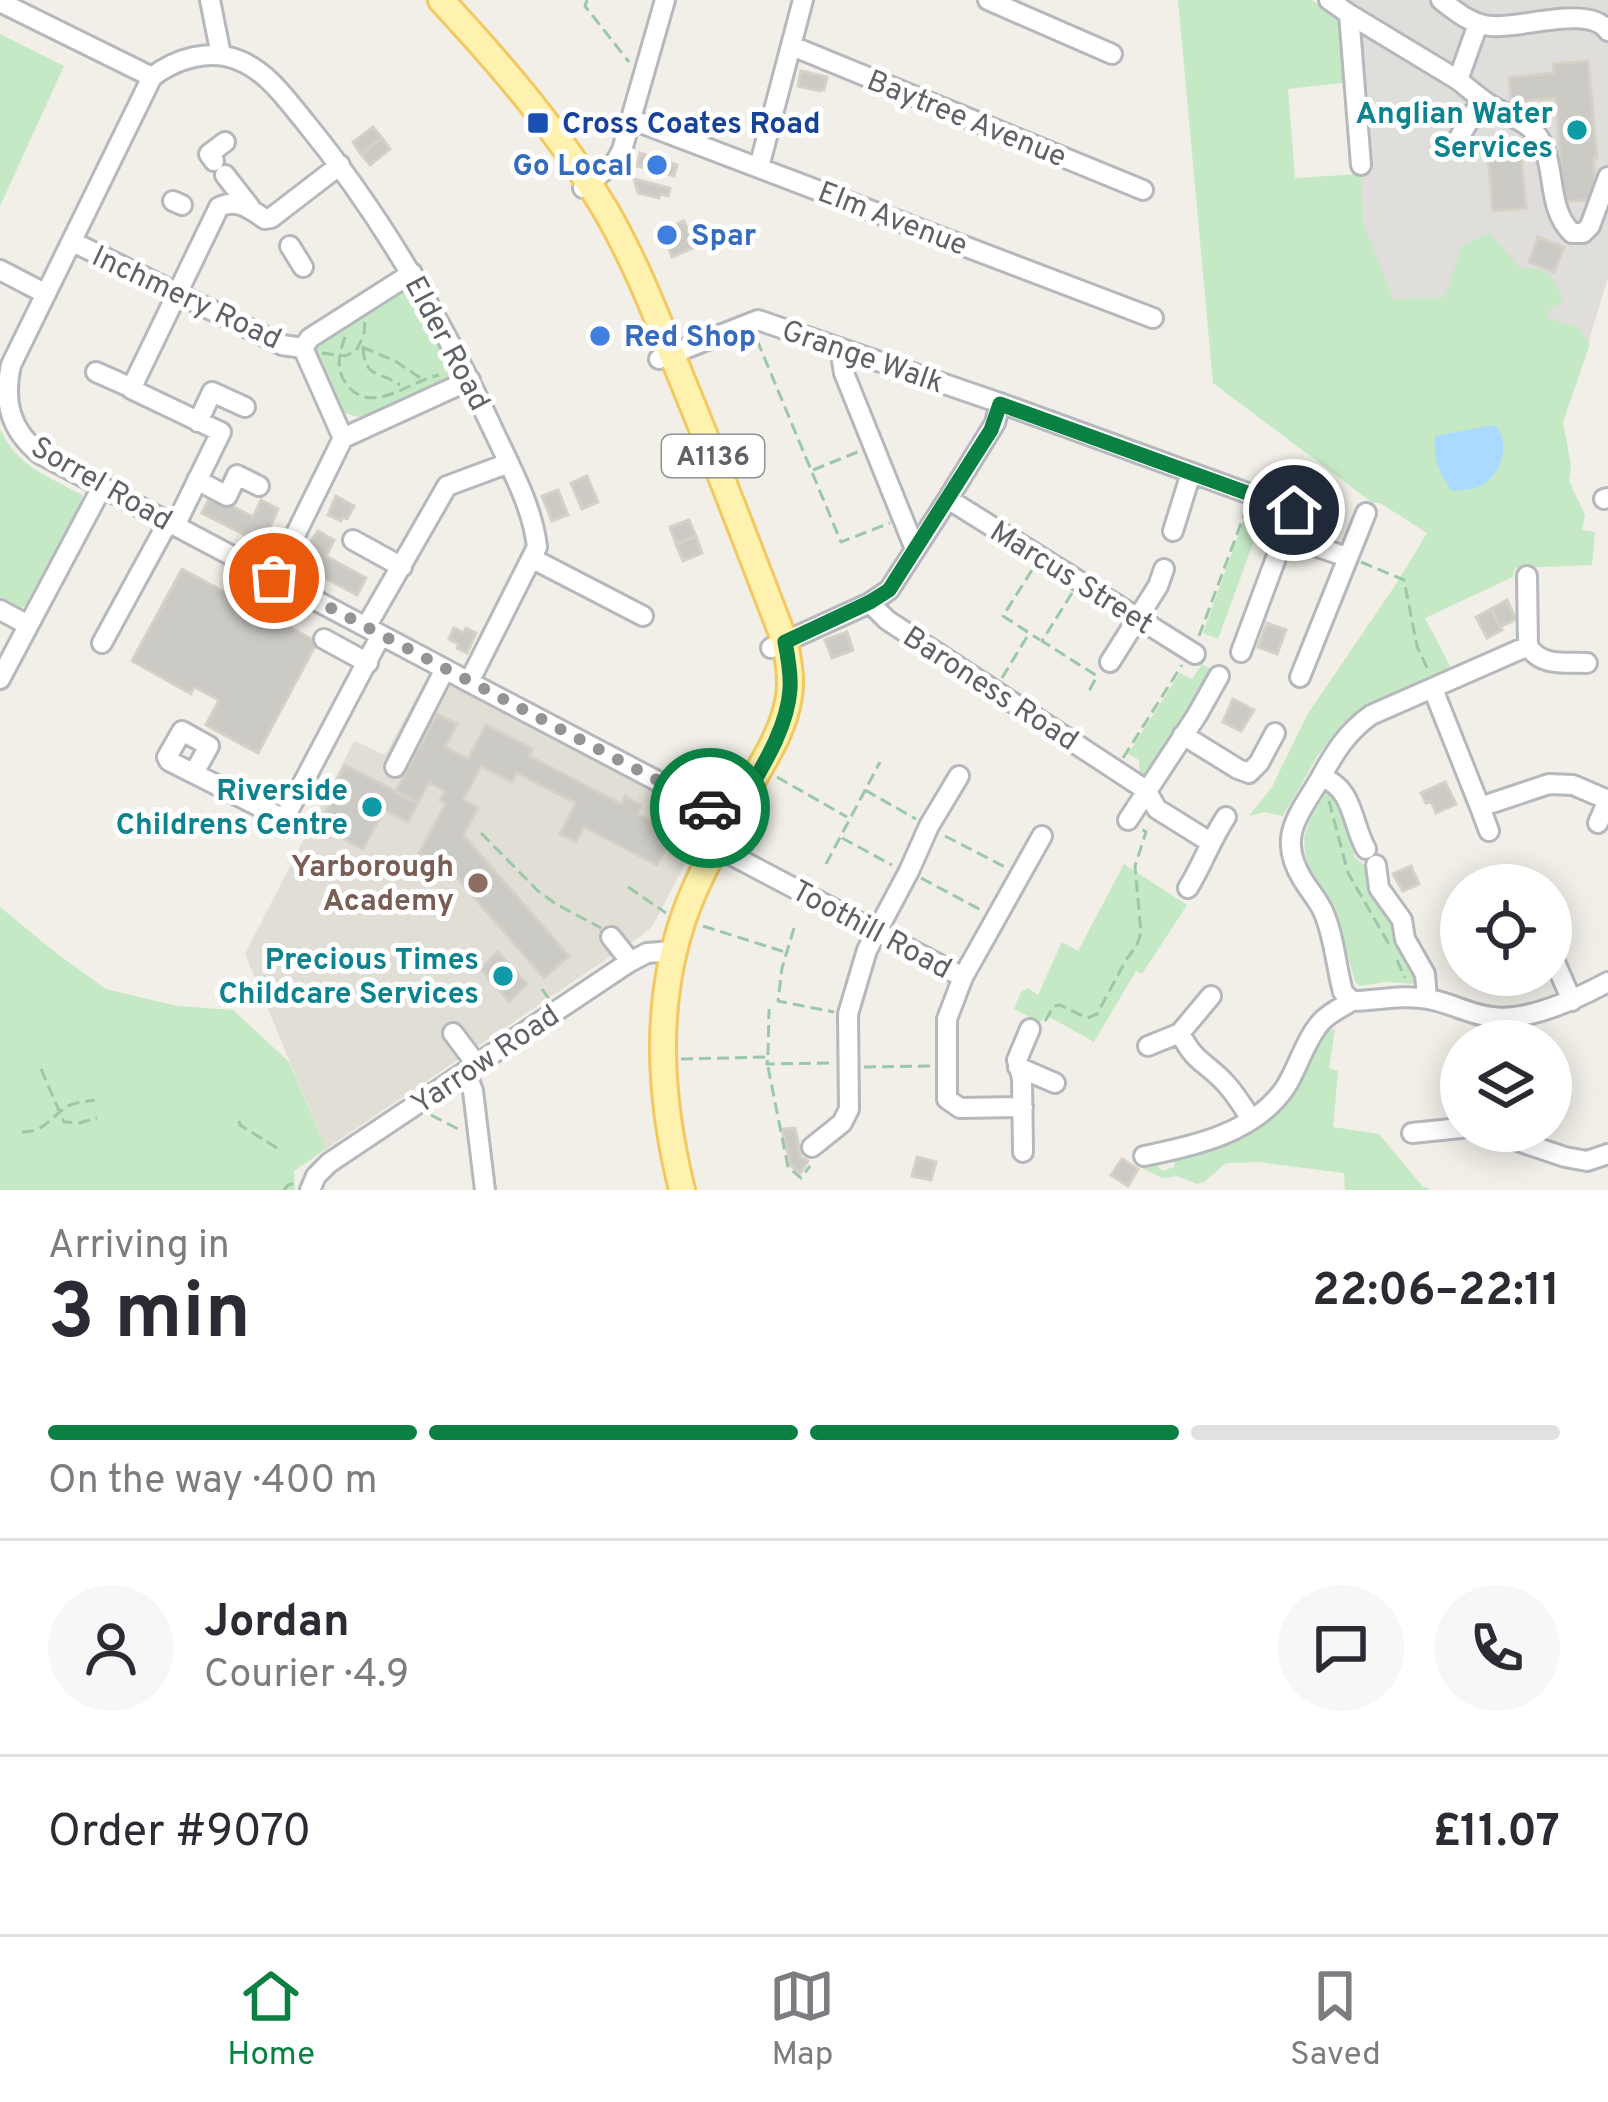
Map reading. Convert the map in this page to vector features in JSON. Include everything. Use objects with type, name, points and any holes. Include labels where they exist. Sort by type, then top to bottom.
[{"type":"main road","name":"A1136","points":[[441,0],[548,122],[633,262],[665,356],[790,667],[790,692],[778,734],[748,774],[674,951],[661,1061],[682,1190]]},
{"type":"street","points":[[8,3],[152,77],[180,61],[221,55],[210,0]]},
{"type":"street","points":[[584,187],[616,161],[633,120],[665,0]]},
{"type":"street","points":[[759,167],[803,0]]},
{"type":"street","points":[[988,0],[1112,54]]},
{"type":"street","points":[[1329,0],[1528,126],[1538,136],[1549,166],[1562,224],[1572,233],[1582,233],[1590,226],[1608,177]]},
{"type":"street","points":[[1441,0],[1478,24],[1493,27],[1576,19],[1598,20],[1608,32]]},
{"type":"street","points":[[1349,14],[1361,165]]},
{"type":"street","points":[[1458,80],[1478,24]]},
{"type":"street","name":"Baytree Avenue","points":[[792,46],[1143,190]]},
{"type":"street","name":"Elder Road","points":[[221,55],[262,74],[340,164],[412,272],[509,463],[533,524],[538,548],[533,559]]},
{"type":"street","name":"Sorrel Road","points":[[152,77],[11,365],[7,384],[11,418],[28,445],[732,820]]},
{"type":"street","points":[[1457,141],[1482,99]]},
{"type":"street","name":"Elm Avenue","points":[[633,120],[1153,318]]},
{"type":"street","points":[[225,142],[209,154],[303,267]]},
{"type":"street","points":[[274,227],[340,164]]},
{"type":"street","points":[[132,388],[177,293],[191,210],[229,202],[274,227]]},
{"type":"street","name":"Inchmery Road","points":[[73,242],[282,345],[307,343]]},
{"type":"street","points":[[0,270],[46,294]]},
{"type":"street","points":[[343,438],[307,343],[362,316],[412,272]]},
{"type":"street","name":"Grange Walk","points":[[665,356],[750,322],[766,322],[1191,473],[1297,501],[1285,536]]},
{"type":"street","points":[[840,347],[844,374],[915,549]]},
{"type":"street","points":[[96,372],[220,432],[102,643]]},
{"type":"street","points":[[274,578],[343,438],[466,373]]},
{"type":"street","points":[[198,422],[212,392],[245,407]]},
{"type":"street","points":[[778,645],[889,590],[995,422],[1000,404]]},
{"type":"street","points":[[194,773],[208,743],[182,731],[167,759],[282,820],[286,818],[368,663],[374,631],[402,567],[447,486],[509,463]]},
{"type":"street","points":[[1173,531],[1191,473]]},
{"type":"street","points":[[197,480],[227,496],[237,475],[259,486]]},
{"type":"street","points":[[0,679],[102,487]]},
{"type":"street","name":"Marcus Street","points":[[948,499],[1195,654]]},
{"type":"street","points":[[1300,677],[1366,513]]},
{"type":"street","points":[[1241,652],[1285,536],[1347,556]]},
{"type":"street","points":[[353,540],[402,567]]},
{"type":"street","points":[[469,682],[533,559],[643,616]]},
{"type":"street","points":[[1110,662],[1164,569]]},
{"type":"street","points":[[1527,576],[1528,646],[1534,656],[1545,662],[1587,663]]},
{"type":"street","name":"Baroness Road","points":[[870,602],[886,620],[1147,790],[1157,809],[1210,842]]},
{"type":"street","points":[[0,610],[28,625]]},
{"type":"street","points":[[324,639],[368,663]]},
{"type":"street","points":[[1352,1000],[1343,992],[1323,910],[1291,854],[1291,830],[1298,811],[1352,728],[1371,715],[1528,646]]},
{"type":"street","points":[[394,766],[445,669]]},
{"type":"street","points":[[1128,820],[1219,676]]},
{"type":"street","points":[[1435,688],[1489,831]]},
{"type":"street","points":[[1183,735],[1249,773],[1274,734]]},
{"type":"street","points":[[150,738],[172,748]]},
{"type":"street","points":[[812,1147],[842,1123],[849,1109],[848,1014],[867,950],[959,776]]},
{"type":"street","points":[[1321,777],[1334,781],[1350,801],[1379,889],[1402,920],[1406,939],[1426,974],[1427,998]]},
{"type":"street","points":[[1480,807],[1549,784],[1573,785],[1608,800],[1598,823]]},
{"type":"street","points":[[1188,888],[1226,817]]},
{"type":"street","points":[[1023,1107],[959,1108],[947,1099],[946,1019],[963,977],[1042,836]]},
{"type":"street","name":"Toothill Road","points":[[716,847],[963,977]]},
{"type":"street","points":[[611,937],[630,962]]},
{"type":"street","name":"Yarrow Road","points":[[310,1190],[329,1163],[630,962],[647,953],[674,951]]},
{"type":"street","points":[[1144,1156],[1231,1131],[1270,1106],[1286,1087],[1320,1023],[1352,1000],[1427,998],[1491,1026],[1573,1001],[1608,982]]},
{"type":"street","points":[[1148,1046],[1180,1033],[1211,996]]},
{"type":"street","points":[[1571,996],[1573,1001]]},
{"type":"street","points":[[1023,1152],[1018,1055],[1030,1029]]},
{"type":"street","points":[[453,1033],[472,1069],[484,1190]]},
{"type":"street","points":[[1180,1033],[1189,1051],[1224,1081],[1251,1119]]},
{"type":"street","points":[[1018,1067],[1055,1083]]},
{"type":"street","points":[[1412,1133],[1440,1130]]},
{"type":"street","points":[[1551,1152],[1587,1161],[1608,1154]]},
{"type":"path","points":[[587,0],[585,6],[610,41],[630,64],[646,72]]},
{"type":"path","points":[[362,316],[365,363],[373,374],[402,387]]},
{"type":"path","points":[[750,322],[841,542],[903,518]]},
{"type":"path","points":[[351,328],[338,365],[344,380],[362,398],[370,400],[422,380],[466,373]]},
{"type":"path","points":[[307,343],[324,354],[340,356],[362,347]]},
{"type":"path","points":[[362,347],[422,380]]},
{"type":"path","points":[[812,470],[873,446]]},
{"type":"path","points":[[1347,556],[1404,580],[1417,646],[1435,688]]},
{"type":"path","points":[[1040,557],[1003,616],[1097,676],[1091,692]]},
{"type":"path","points":[[1042,641],[1079,581]]},
{"type":"path","points":[[994,690],[1029,633]]},
{"type":"path","points":[[826,864],[880,762]]},
{"type":"path","points":[[704,805],[711,789],[748,774],[850,818]]},
{"type":"path","points":[[1030,1029],[1041,1028],[1054,1006],[1088,1018],[1097,1014],[1137,945],[1141,933],[1135,866],[1146,832],[1128,820]]},
{"type":"path","points":[[481,833],[538,891],[611,937]]},
{"type":"path","points":[[841,837],[996,918]]},
{"type":"path","points":[[628,886],[683,921],[787,953]]},
{"type":"path","points":[[794,928],[778,1001],[848,1014]]},
{"type":"path","points":[[770,1009],[767,1064],[788,1167],[801,1178],[813,1162],[812,1147]]},
{"type":"path","points":[[661,1061],[768,1057]]},
{"type":"path","points":[[767,1064],[946,1065]]},
{"type":"path","points":[[41,1069],[64,1122],[97,1118]]},
{"type":"path","points":[[22,1132],[44,1128],[72,1105],[94,1100]]},
{"type":"path","points":[[414,1107],[478,1139]]},
{"type":"path","points":[[239,1121],[277,1148]]},
{"type":"shaded area","points":[[1339,0],[1608,0],[1608,277],[1585,354],[1368,313],[1349,41]]},
{"type":"shaded area","name":"Yarborough Academy","points":[[428,676],[451,683],[680,805],[695,820],[697,841],[652,927],[326,1149],[245,954],[354,741],[385,755]]},
{"type":"green space","points":[[1178,0],[1311,0],[1347,22],[1351,82],[1288,89],[1295,178],[1361,174],[1363,223],[1393,299],[1445,297],[1462,246],[1489,233],[1520,268],[1548,274],[1563,300],[1547,312],[1547,318],[1578,327],[1590,344],[1563,422],[1571,465],[1569,481],[1585,515],[1582,530],[1595,532],[1592,565],[1515,568],[1513,577],[1425,618],[1451,668],[1358,710],[1343,723],[1318,755],[1283,816],[1264,812],[1249,816],[1272,787],[1307,715],[1427,533],[1373,503],[1213,383]]},
{"type":"green space","points":[[0,34],[64,66],[0,206]]},
{"type":"green space","points":[[404,289],[419,298],[452,361],[449,378],[362,418],[341,412],[314,354],[319,341]]},
{"type":"green space","points":[[0,429],[24,461],[82,495],[25,606],[18,609],[0,602]]},
{"type":"green space","points":[[1246,514],[1262,519],[1218,639],[1203,633]]},
{"type":"green space","points":[[1202,664],[1213,670],[1144,776],[1140,774],[1139,760],[1128,754],[1180,673],[1192,679]]},
{"type":"green space","points":[[1330,786],[1345,805],[1350,836],[1359,848],[1353,856],[1368,868],[1370,889],[1396,925],[1401,951],[1419,977],[1417,984],[1359,986],[1355,982],[1335,907],[1305,853],[1309,821]]},
{"type":"green space","points":[[1124,864],[1187,905],[1142,974],[1136,971],[1094,1042],[1046,1015],[1040,1022],[1014,1009],[1021,992],[1028,988],[1038,995],[1062,942],[1078,951]]},
{"type":"green space","points":[[0,907],[106,989],[177,1006],[233,1010],[289,1062],[326,1149],[294,1171],[295,1190],[0,1190]]},
{"type":"green space","points":[[1335,1029],[1329,1068],[1338,1071],[1333,1127],[1379,1134],[1422,1186],[1431,1190],[1345,1190],[1344,1173],[1259,1162],[1226,1163],[1197,1184],[1177,1176],[1162,1178],[1136,1165],[1155,1163],[1162,1171],[1174,1167],[1176,1154],[1251,1128],[1319,1033]]},
{"type":"water","points":[[1495,425],[1503,449],[1495,473],[1478,487],[1452,491],[1438,465],[1435,436]]},
{"type":"building","name":"Anglian Water Services","points":[[1588,61],[1597,199],[1563,202],[1556,98],[1511,102],[1509,78],[1554,73],[1553,64]]},
{"type":"building","points":[[801,71],[827,77],[824,90],[798,86]]},
{"type":"building","points":[[373,127],[382,138],[361,154],[353,142]]},
{"type":"building","points":[[382,138],[390,149],[370,165],[361,154]]},
{"type":"building","points":[[1503,147],[1504,156],[1521,154],[1526,208],[1493,211],[1487,149]]},
{"type":"building","points":[[640,153],[677,165],[674,176],[637,166]]},
{"type":"building","points":[[634,179],[670,188],[668,196],[638,193]]},
{"type":"building","points":[[684,221],[695,247],[672,257],[662,230]]},
{"type":"building","points":[[1538,237],[1564,247],[1554,272],[1529,262]]},
{"type":"building","points":[[587,476],[598,502],[582,509],[571,483]]},
{"type":"building","points":[[558,490],[568,515],[552,521],[542,496]]},
{"type":"building","points":[[211,495],[253,517],[261,500],[278,509],[263,544],[202,513]]},
{"type":"building","points":[[336,496],[354,506],[341,521],[328,515]]},
{"type":"building","points":[[689,520],[696,536],[676,544],[670,527]]},
{"type":"building","points":[[318,531],[334,540],[326,556],[366,578],[357,595],[297,563]]},
{"type":"building","points":[[696,536],[702,553],[683,561],[676,544]]},
{"type":"building","points":[[182,569],[317,642],[258,753],[206,725],[219,700],[194,687],[191,694],[132,661]]},
{"type":"building","points":[[1507,600],[1516,619],[1500,627],[1491,609]]},
{"type":"building","points":[[1491,609],[1502,630],[1487,638],[1476,617]]},
{"type":"building","points":[[1267,623],[1286,630],[1277,654],[1258,647]]},
{"type":"building","points":[[454,628],[476,633],[467,653],[449,639]]},
{"type":"building","points":[[847,632],[853,650],[832,658],[825,640]]},
{"type":"building","points":[[1233,699],[1254,710],[1241,731],[1223,722]]},
{"type":"building","points":[[437,714],[457,724],[445,747],[468,759],[486,725],[533,749],[529,756],[621,804],[625,796],[641,805],[637,814],[673,833],[657,865],[584,827],[576,842],[560,834],[576,803],[517,773],[512,782],[481,766],[463,800],[478,808],[463,835],[569,956],[544,978],[447,866],[419,853],[446,803],[440,800],[445,791],[429,782],[418,803],[395,792]]},
{"type":"building","name":"Riverside Childrens Centre","points":[[345,765],[418,803],[408,822],[384,810],[363,849],[318,826]]},
{"type":"building","points":[[1445,782],[1456,804],[1436,813],[1421,793]]},
{"type":"building","points":[[1411,866],[1419,884],[1403,891],[1393,874]]},
{"type":"building","name":"Precious Times Childcare Services","points":[[498,952],[527,984],[509,1001],[480,969]]},
{"type":"building","points":[[795,1128],[801,1157],[808,1161],[800,1173],[791,1166],[782,1129]]},
{"type":"building","points":[[917,1157],[936,1162],[931,1180],[912,1176]]},
{"type":"building","points":[[1122,1159],[1138,1169],[1128,1186],[1111,1175]]},
{"type":"way so far","points":[[274,578],[710,808]]},
{"type":"place","name":"Cross Coates Road","points":[[538,123]]},
{"type":"place","name":"Anglian Water Services","points":[[1577,130]]},
{"type":"place","name":"Go Local","points":[[657,165]]},
{"type":"place","name":"Spar","points":[[667,235]]},
{"type":"place","name":"Red Shop","points":[[600,336]]},
{"type":"place","name":"Riverside Childrens Centre","points":[[372,807]]},
{"type":"place","name":"Yarborough Academy","points":[[478,883]]},
{"type":"place","name":"Precious Times Childcare Services","points":[[503,976]]},
{"type":"route","points":[[710,808],[732,820],[778,734],[790,692],[785,642],[889,590],[991,430],[1000,404],[1294,510]]}]
